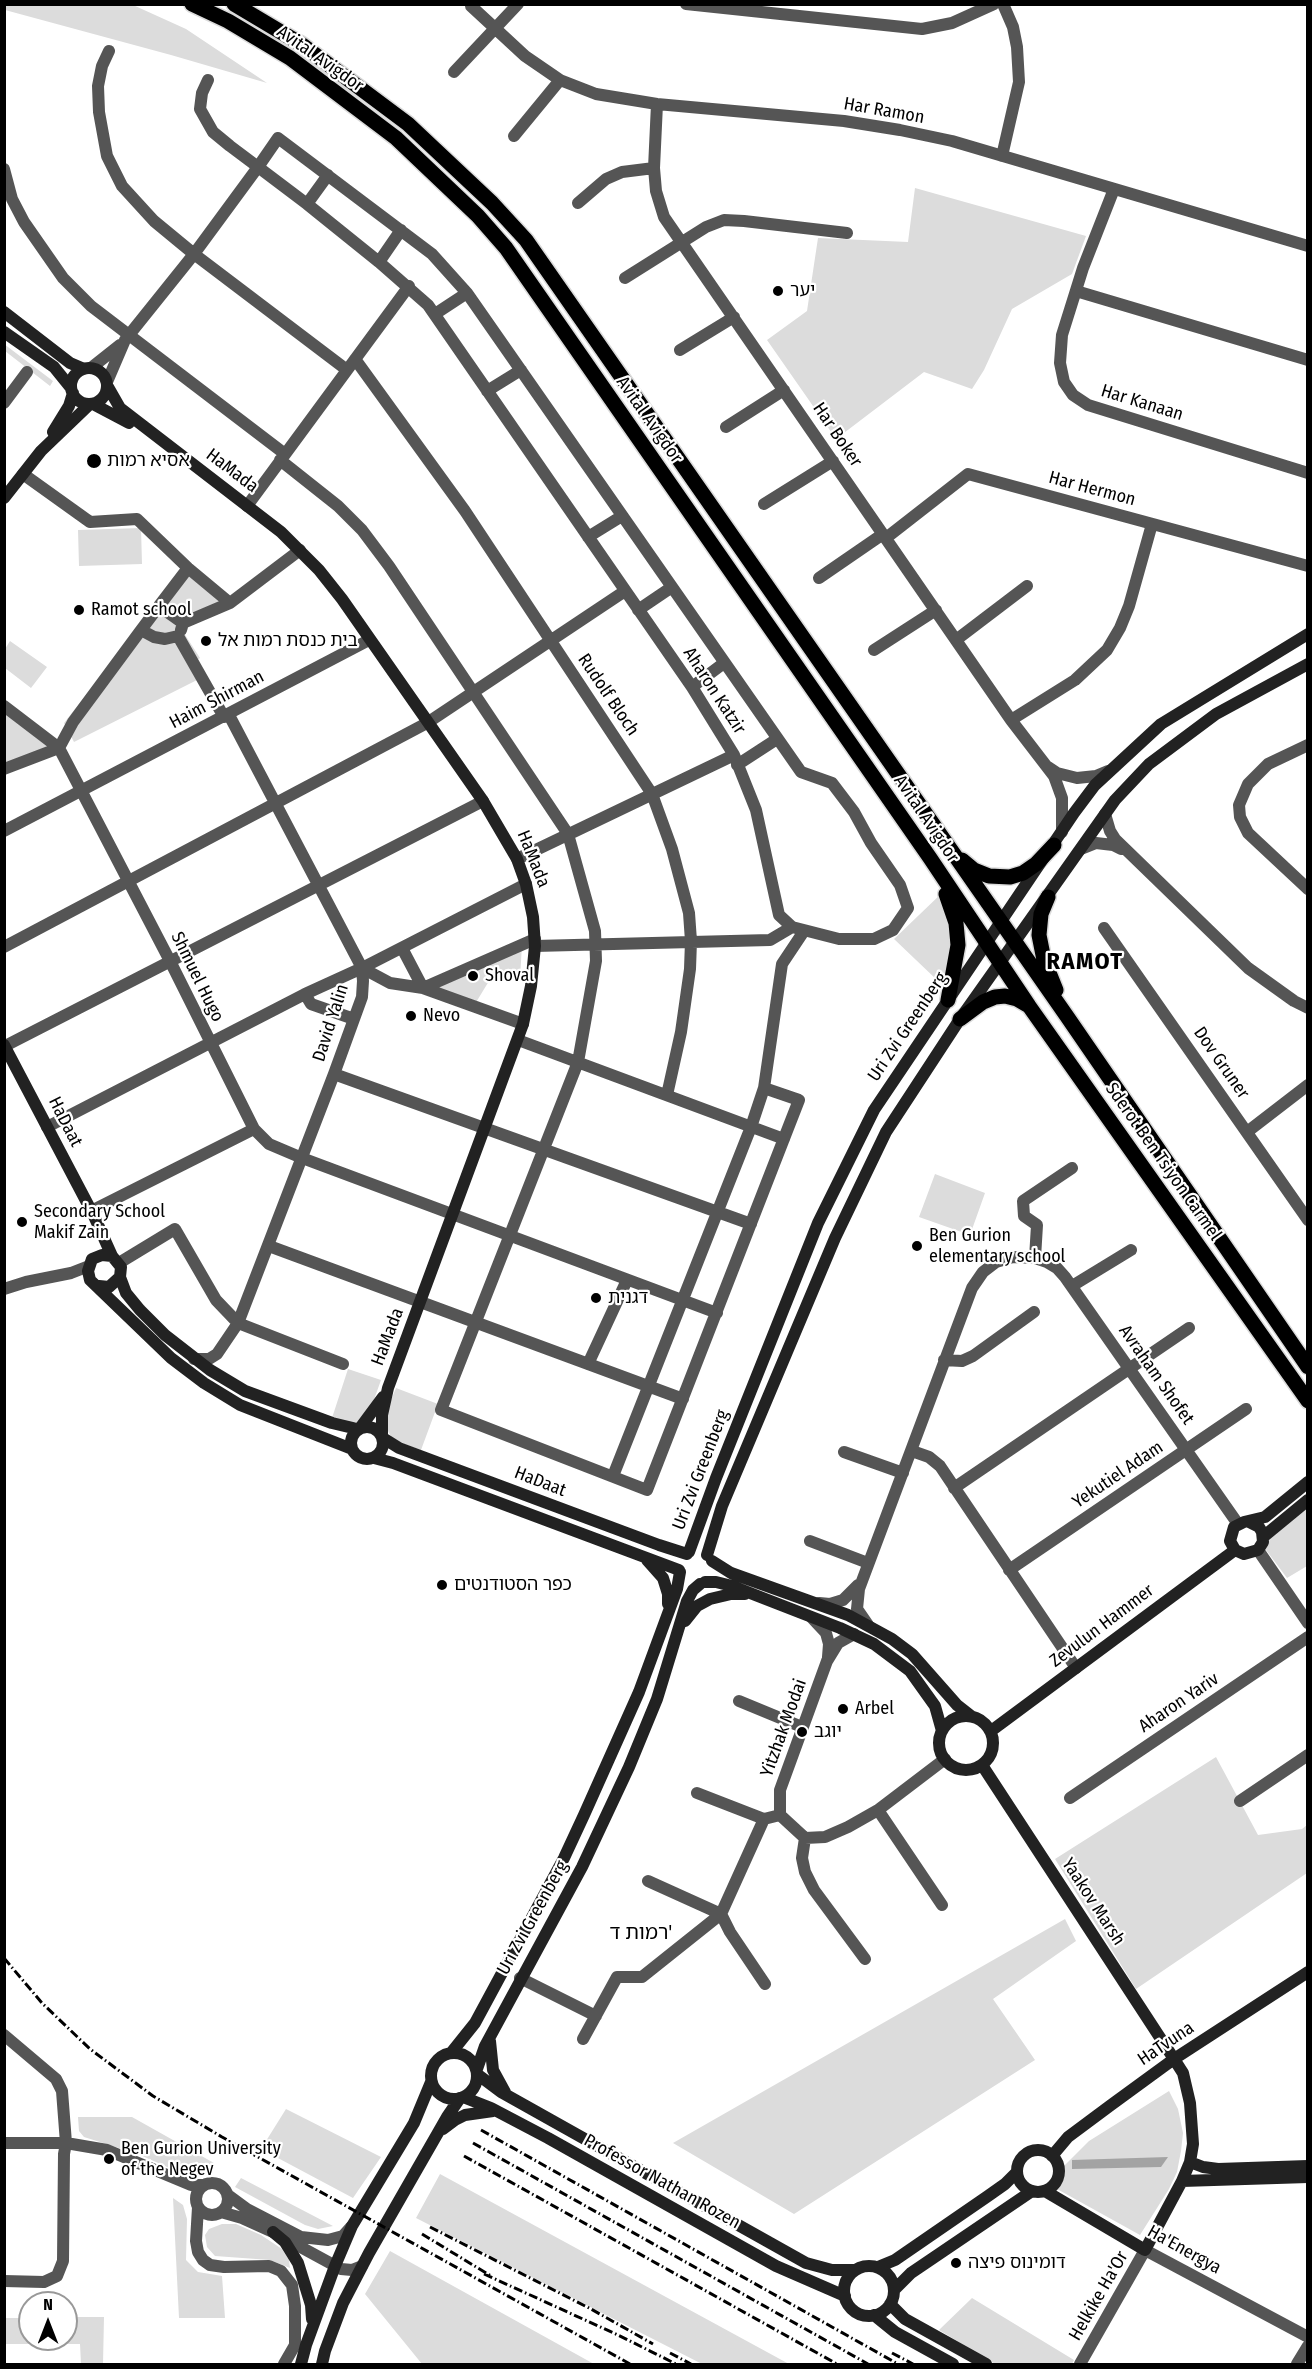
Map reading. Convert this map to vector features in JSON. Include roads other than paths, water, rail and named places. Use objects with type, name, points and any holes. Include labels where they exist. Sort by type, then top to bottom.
[{"type":"main road","name":"Avital Avigdor","points":[[192,4],[228,21],[290,58],[396,138],[478,216],[506,248],[930,858],[986,944]]},
{"type":"main road","name":"Avital Avigdor","points":[[234,4],[301,44],[408,124],[492,203],[526,240],[1015,943]]},
{"type":"main road","points":[[950,850],[974,870],[989,876],[1010,877],[1023,873],[1036,864],[1058,838]]},
{"type":"main road","points":[[930,858],[957,923],[957,960],[948,1000]]},
{"type":"main road","points":[[1048,897],[1041,914],[1039,935],[1044,960],[1066,1016]]},
{"type":"main road","name":"Sderot Ben Tsiyon Carmel","points":[[1015,943],[1308,1367]]},
{"type":"main road","name":"Sderot Ben Tsiyon Carmel","points":[[986,944],[1308,1401]]},
{"type":"main road","points":[[960,1019],[995,997],[1005,996],[1017,999],[1029,1006]]},
{"type":"street","points":[[454,72],[518,4]]},
{"type":"street","points":[[686,4],[922,29],[952,23],[994,4]]},
{"type":"street","points":[[1002,156],[1019,82],[1013,27],[1003,4]]},
{"type":"street","name":"Har Ramon","points":[[471,6],[525,56],[560,80],[596,94],[657,104],[855,123],[942,139],[1308,246]]},
{"type":"street","name":"Rudolf Bloch","points":[[109,51],[102,66],[98,86],[102,139],[107,156],[122,186],[154,221],[194,254],[351,364],[465,512],[652,794],[672,849],[689,913],[690,969],[681,1032],[667,1095]]},
{"type":"street","name":"Aharon Katzir","points":[[208,80],[202,93],[200,109],[205,122],[213,132],[409,285],[435,314],[692,687],[736,760],[756,810],[779,915],[798,929]]},
{"type":"street","points":[[514,136],[560,80]]},
{"type":"street","name":"Har Boker","points":[[657,104],[654,168],[656,191],[664,217],[1011,720],[1047,766],[1059,787],[1062,798],[1058,838]]},
{"type":"street","points":[[4,498],[41,451],[69,406],[76,374],[107,357],[127,337],[194,254],[278,138],[432,254],[467,293],[801,772],[832,783],[854,812],[871,843],[900,885],[908,908],[893,930],[874,939],[839,939],[798,929],[770,940],[595,945],[535,943],[423,988]]},
{"type":"street","points":[[578,203],[606,179],[622,172],[654,168]]},
{"type":"street","points":[[4,169],[12,199],[43,252],[63,278],[127,337],[282,457],[362,530],[402,585],[568,834],[595,931],[596,961],[578,1062],[441,1410],[647,1490],[800,1100],[764,1088]]},
{"type":"street","points":[[307,204],[328,175]]},
{"type":"street","name":"Har Kanaan","points":[[1114,189],[1062,335],[1060,363],[1064,382],[1073,395],[1088,405],[1308,473]]},
{"type":"street","points":[[626,278],[680,242],[724,220],[847,233]]},
{"type":"street","points":[[379,262],[401,231]]},
{"type":"street","points":[[247,506],[409,285]]},
{"type":"street","points":[[1076,291],[1308,360]]},
{"type":"street","points":[[435,314],[467,293]]},
{"type":"street","points":[[4,312],[70,363],[99,371],[107,385]]},
{"type":"street","points":[[680,350],[734,317]]},
{"type":"street","points":[[4,332],[54,367],[79,401],[91,404]]},
{"type":"street","points":[[41,451],[91,404],[105,396],[107,385],[127,337]]},
{"type":"street","points":[[487,391],[521,370]]},
{"type":"street","points":[[4,403],[27,372]]},
{"type":"street","name":"HaMada","points":[[107,385],[120,408],[300,550],[342,599],[483,801],[517,859],[526,884],[533,917],[535,943],[531,986],[523,1024],[388,1388],[382,1415],[382,1436]]},
{"type":"street","points":[[726,427],[784,390]]},
{"type":"street","name":"HaMada","points":[[91,404],[169,446]]},
{"type":"street","points":[[764,504],[833,461]]},
{"type":"street","points":[[23,474],[90,522],[137,519],[188,568],[230,603]]},
{"type":"street","name":"Har Hermon","points":[[884,536],[968,474],[1308,566]]},
{"type":"street","points":[[588,537],[622,516]]},
{"type":"street","points":[[1011,720],[1075,680],[1107,651],[1130,606],[1152,524]]},
{"type":"street","points":[[819,578],[884,536]]},
{"type":"street","points":[[141,630],[154,638],[165,639],[178,636],[183,623],[230,603],[300,550]]},
{"type":"street","points":[[4,769],[60,751],[73,722],[188,568]]},
{"type":"street","points":[[956,640],[1027,586]]},
{"type":"street","points":[[638,610],[672,587]]},
{"type":"street","points":[[4,947],[427,723],[625,591]]},
{"type":"street","points":[[159,606],[183,623]]},
{"type":"street","points":[[874,650],[936,610]]},
{"type":"street","name":"Uri Zvi Greenberg","points":[[688,1553],[818,1223],[874,1110],[948,1000],[1095,785],[1161,724],[1308,634]]},
{"type":"street","name":"David Yalin","points":[[178,636],[275,804],[362,968],[362,997],[334,1074],[238,1323],[220,1351]]},
{"type":"street","name":"Haim Shirman","points":[[4,831],[369,640]]},
{"type":"street","points":[[692,687],[724,663]]},
{"type":"street","name":"Uri Zvi Greenberg","points":[[710,1558],[723,1506],[835,1238],[886,1132],[960,1019],[1115,800],[1149,764],[1216,714],[1308,664]]},
{"type":"street","points":[[4,706],[60,751]]},
{"type":"street","points":[[517,859],[652,794],[736,760],[777,739]]},
{"type":"street","points":[[1308,745],[1268,764],[1248,784],[1239,805],[1240,816],[1248,833],[1308,889]]},
{"type":"street","name":"Shmuel Hugo","points":[[60,751],[170,961],[254,1129],[269,1144],[717,1313]]},
{"type":"street","name":"Har Boker","points":[[1047,766],[1058,773],[1077,778],[1096,777],[1109,771]]},
{"type":"street","points":[[5,1045],[483,801]]},
{"type":"street","points":[[1105,814],[1110,831],[1130,854],[1248,968],[1294,1001],[1308,1008]]},
{"type":"street","points":[[1081,849],[1096,843],[1103,843],[1113,845],[1130,854]]},
{"type":"street","points":[[47,1127],[305,994],[362,968],[526,884]]},
{"type":"street","name":"Dov Gruner","points":[[1104,928],[1308,1220]]},
{"type":"street","points":[[613,1476],[751,1128],[764,1088],[782,964],[798,929]]},
{"type":"street","points":[[402,948],[423,988]]},
{"type":"street","points":[[362,968],[390,983],[423,988],[523,1024]]},
{"type":"street","points":[[305,994],[310,1004],[354,1019]]},
{"type":"street","points":[[518,1040],[784,1139]]},
{"type":"street","name":"HaDaat","points":[[5,1045],[115,1259]]},
{"type":"street","points":[[334,1074],[751,1224]]},
{"type":"street","points":[[1247,1132],[1308,1085]]},
{"type":"street","points":[[93,1214],[123,1196],[254,1129]]},
{"type":"street","points":[[1035,1258],[1037,1225],[1024,1216],[1023,1201],[1072,1167]]},
{"type":"street","name":"HaDaat","points":[[90,1263],[96,1237],[93,1214]]},
{"type":"street","points":[[4,1289],[78,1271],[102,1255],[115,1259],[175,1229],[216,1300],[238,1323],[344,1365]]},
{"type":"street","points":[[269,1246],[683,1399]]},
{"type":"street","points":[[1072,1286],[1131,1250]]},
{"type":"street","name":"Avraham Shofet","points":[[944,1360],[972,1288],[982,1272],[996,1262],[1013,1257],[1035,1258],[1057,1268],[1072,1286],[1186,1450],[1244,1523]]},
{"type":"street","points":[[90,1263],[94,1283],[156,1345],[217,1392],[240,1405],[352,1449],[361,1458],[374,1458],[383,1447],[382,1436],[375,1428],[342,1427],[289,1408],[245,1391],[194,1359],[165,1335],[126,1293],[115,1259]]},
{"type":"street","points":[[60,1276],[109,1287],[120,1276]]},
{"type":"street","points":[[588,1364],[627,1280]]},
{"type":"street","points":[[868,1625],[857,1609],[857,1596],[944,1360],[962,1361],[973,1356],[1034,1312]]},
{"type":"street","points":[[954,1488],[1189,1328]]},
{"type":"street","points":[[194,1359],[209,1359],[220,1351]]},
{"type":"street","points":[[220,1351],[220,1370],[224,1378]]},
{"type":"street","name":"HaMada","points":[[358,1429],[388,1388]]},
{"type":"street","name":"Yekutiel Adam","points":[[1009,1570],[1246,1409]]},
{"type":"street","points":[[352,1449],[351,1441],[358,1429]]},
{"type":"street","name":"HaDaat","points":[[382,1436],[395,1446],[410,1452],[659,1545],[688,1553]]},
{"type":"street","points":[[912,1451],[929,1457],[940,1466],[1076,1668]]},
{"type":"street","points":[[844,1452],[903,1473]]},
{"type":"street","name":"HaDaat","points":[[374,1458],[386,1460],[680,1571]]},
{"type":"street","points":[[1308,1482],[1265,1517],[1244,1523],[1230,1536],[1235,1550],[1249,1555],[1258,1550],[1263,1537],[1308,1500]]},
{"type":"street","points":[[1244,1523],[1259,1527],[1263,1537]]},
{"type":"street","points":[[810,1541],[868,1563]]},
{"type":"street","name":"Zevulun Hammer","points":[[991,1731],[1235,1550]]},
{"type":"street","points":[[1258,1550],[1308,1623]]},
{"type":"street","points":[[699,1551],[710,1558],[731,1573],[868,1625],[892,1639],[912,1654],[957,1705],[986,1724],[991,1731],[993,1746],[988,1760],[982,1765],[967,1770],[951,1765],[945,1759],[939,1746],[942,1731],[935,1706],[910,1671],[892,1656],[854,1634],[752,1594],[721,1583],[685,1581],[680,1571],[681,1561],[688,1553],[699,1551]]},
{"type":"street","points":[[633,1552],[651,1563],[663,1578],[668,1594],[665,1618]]},
{"type":"street","points":[[703,1583],[712,1575],[710,1558]]},
{"type":"street","name":"Uri Zvi Greenberg","points":[[451,2053],[475,2022],[564,1858],[622,1731],[676,1589],[680,1571]]},
{"type":"street","points":[[814,1603],[830,1604],[843,1600],[862,1579]]},
{"type":"street","name":"Uri Zvi Greenberg","points":[[477,2072],[492,2032],[582,1867],[629,1767],[657,1698],[690,1595],[703,1583]]},
{"type":"street","points":[[678,1632],[697,1606],[710,1599],[731,1594],[752,1594]]},
{"type":"street","name":"Yitzhak Modai","points":[[811,1617],[822,1626],[828,1638],[827,1661]]},
{"type":"street","name":"Yitzhak Modai","points":[[780,1815],[780,1790],[827,1661],[838,1642],[854,1634]]},
{"type":"street","name":"Aharon Yariv","points":[[1070,1798],[1308,1637]]},
{"type":"street","points":[[739,1701],[802,1726]]},
{"type":"street","points":[[942,1731],[954,1719],[971,1716]]},
{"type":"street","points":[[1240,1801],[1308,1755]]},
{"type":"street","points":[[697,1793],[764,1819],[780,1815],[805,1838],[825,1837],[878,1810],[945,1759]]},
{"type":"street","name":"Yaakov Marsh","points":[[982,1765],[1174,2059]]},
{"type":"street","points":[[878,1810],[942,1905]]},
{"type":"street","points":[[583,2039],[617,1977],[642,1977],[721,1914],[764,1819]]},
{"type":"street","points":[[805,1838],[802,1858],[805,1872],[814,1890],[865,1959]]},
{"type":"street","points":[[648,1881],[721,1914],[730,1932],[765,1984]]},
{"type":"street","name":"HaTvuna","points":[[1052,2156],[1080,2127],[1174,2059],[1308,1972]]},
{"type":"street","points":[[520,1978],[596,2016]]},
{"type":"street","points":[[492,2032],[490,2054],[493,2070],[510,2097]]},
{"type":"street","points":[[4,2035],[56,2079],[62,2091],[66,2143],[63,2262],[57,2276],[44,2282],[4,2281]]},
{"type":"street","points":[[301,2364],[334,2266],[352,2226],[414,2123],[431,2082],[431,2070],[443,2055],[459,2053],[468,2057],[477,2072],[474,2088],[461,2098],[437,2135],[362,2266],[343,2303],[322,2364]]},
{"type":"street","points":[[1174,2059],[1183,2073],[1191,2103],[1193,2144],[1190,2162],[1218,2169],[1308,2166]]},
{"type":"street","name":"Professor Nathan Rozen","points":[[477,2072],[510,2097],[806,2263],[832,2270],[855,2270]]},
{"type":"street","points":[[431,2082],[442,2096],[451,2099],[461,2098]]},
{"type":"street","name":"Professor Nathan Rozen","points":[[461,2098],[497,2111],[776,2266],[845,2296]]},
{"type":"street","points":[[437,2135],[454,2120],[465,2115],[497,2111]]},
{"type":"street","points":[[4,2143],[66,2143],[107,2150],[191,2185],[219,2184],[228,2195],[247,2209],[302,2237],[313,2240],[336,2239],[343,2236],[352,2226]]},
{"type":"street","points":[[894,2290],[888,2274],[878,2267],[867,2266],[855,2270],[846,2281],[845,2296],[853,2309],[867,2315],[874,2315],[886,2309],[894,2290],[911,2273],[1038,2191],[1051,2187],[1058,2176],[1057,2162],[1052,2156],[1040,2150],[1026,2153],[1018,2162],[1017,2172],[1021,2184],[1038,2191]]},
{"type":"street","name":"Helkike Ha'Or","points":[[1080,2364],[1145,2250],[1190,2162]]},
{"type":"street","points":[[878,2267],[895,2259],[988,2196],[1017,2172]]},
{"type":"street","points":[[165,2175],[205,2213],[242,2218],[273,2232],[334,2266],[348,2270],[362,2266]]},
{"type":"street","points":[[1182,2181],[1308,2177]]},
{"type":"street","points":[[204,2185],[198,2191],[196,2241],[198,2252],[210,2265],[270,2266],[281,2271],[292,2284],[295,2306],[295,2345],[284,2364]]},
{"type":"street","name":"Ha'Energya","points":[[1038,2191],[1308,2337]]},
{"type":"street","points":[[197,2234],[203,2222],[227,2205],[228,2195]]},
{"type":"street","points":[[273,2232],[285,2242],[298,2263],[312,2305],[312,2329]]},
{"type":"street","points":[[890,2304],[905,2319],[986,2364]]},
{"type":"street","points":[[874,2315],[895,2332],[952,2364]]},
{"type":"street","points":[[1297,2364],[1308,2346]]},
{"type":"railway","points":[[4,1958],[42,2003],[90,2049],[153,2096],[222,2137],[630,2364]]},
{"type":"railway","points":[[481,2130],[898,2364]]},
{"type":"railway","points":[[473,2143],[868,2364]]},
{"type":"railway","points":[[464,2156],[837,2364]]},
{"type":"railway","points":[[430,2227],[591,2309],[653,2344]]},
{"type":"railway","points":[[422,2234],[491,2276]]},
{"type":"railway","points":[[484,2274],[676,2364]]},
{"type":"railway","points":[[670,2353],[691,2364]]},
{"type":"railway","points":[[892,2353],[913,2364]]},
{"type":"place","name":"יער","points":[[778,291]]},
{"type":"place","name":"אסיא רמות","points":[[94,461]]},
{"type":"place","name":"Ramot school","points":[[79,610]]},
{"type":"place","name":"בית כנסת רמות אל","points":[[206,641]]},
{"type":"place","name":"Shoval","points":[[473,976]]},
{"type":"place","name":"Nevo","points":[[411,1016]]},
{"type":"place","name":"Secondary School Makif Zain","points":[[22,1222]]},
{"type":"place","name":"Ben Gurion elementary school","points":[[917,1246]]},
{"type":"place","name":"דגנית","points":[[596,1298]]},
{"type":"place","name":"כפר הסטודנטים","points":[[442,1585]]},
{"type":"place","name":"Arbel","points":[[843,1709]]},
{"type":"place","name":"יוגב","points":[[802,1732]]},
{"type":"place","name":"Ben Gurion University of the Negev","points":[[109,2159]]},
{"type":"place","name":"דומינוס פיצה","points":[[956,2263]]},
{"type":"district","name":"RAMOT","points":[[1085,962]]},
{"type":"district","name":"רמות ד'","points":[[641,1933]]}]
